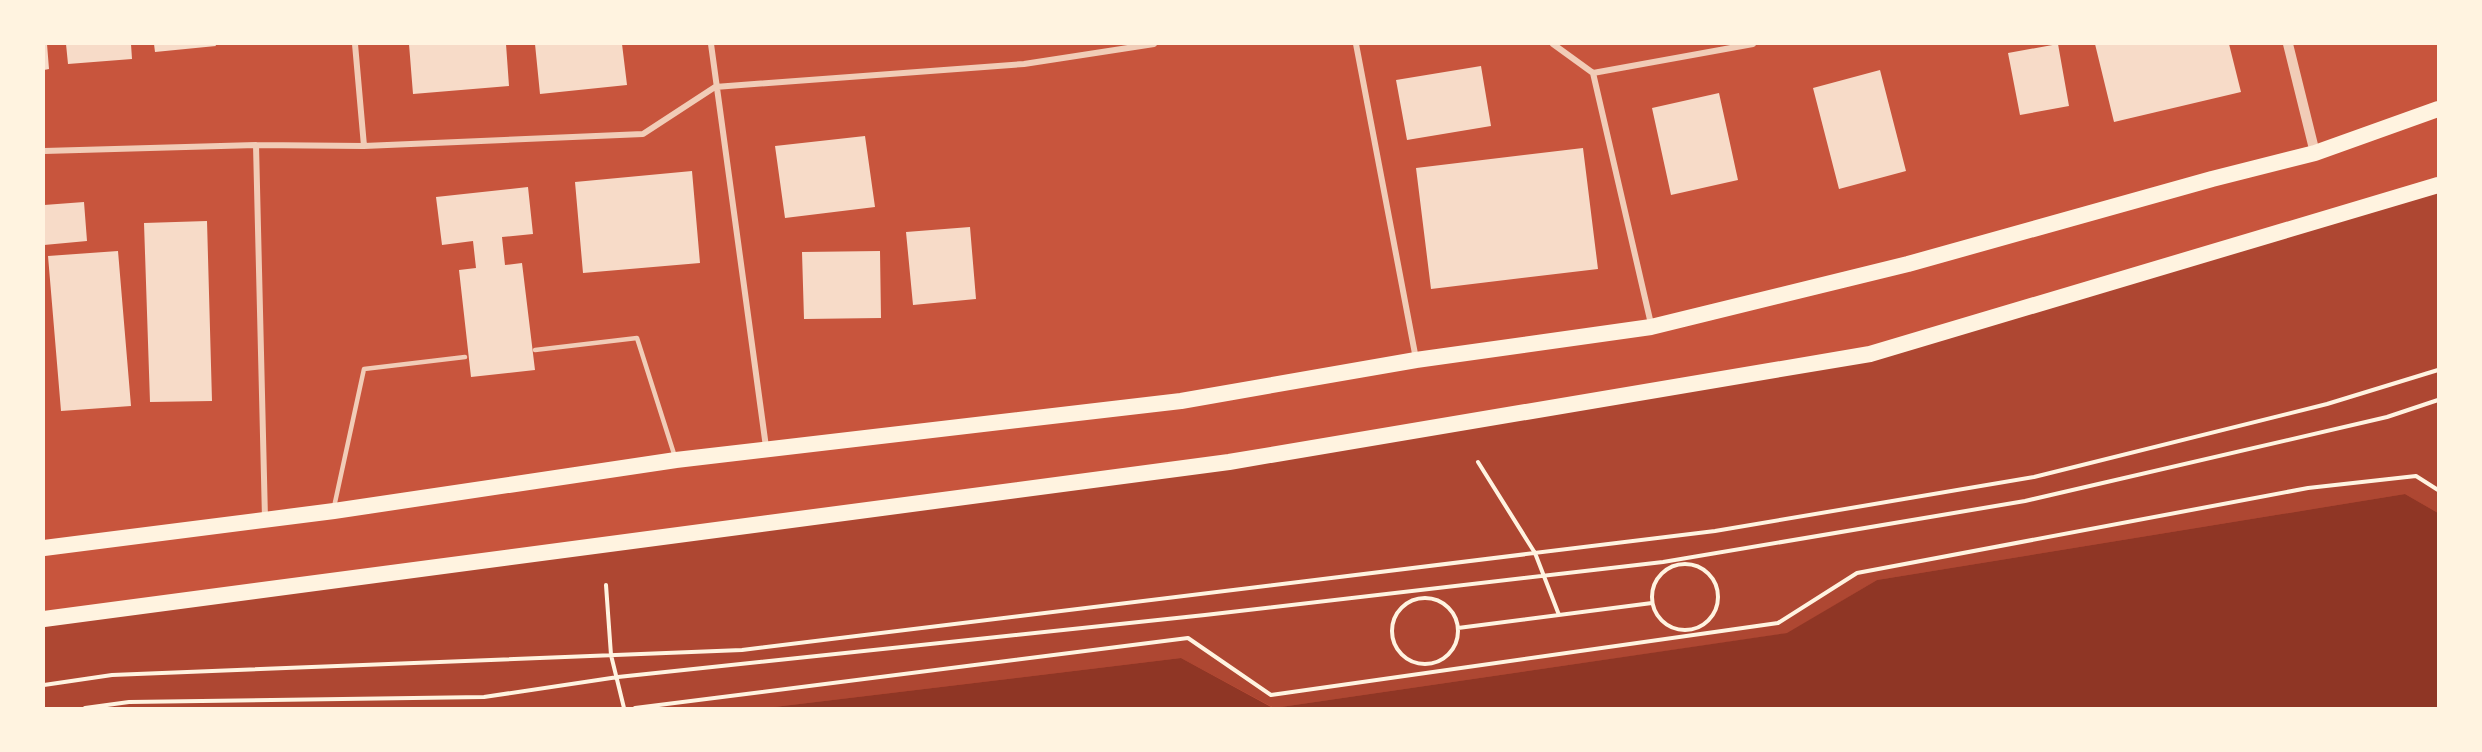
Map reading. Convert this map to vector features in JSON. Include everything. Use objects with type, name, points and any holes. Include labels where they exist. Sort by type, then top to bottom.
[{"type":"highway","points":[[44,548],[334,511],[766,448],[830,443],[1181,401],[1416,360],[1651,327],[1908,264],[2212,179],[2315,153],[2439,109]]},
{"type":"highway","points":[[44,618],[1229,462],[1870,354],[2439,184]]},
{"type":"street","points":[[355,44],[364,146]]},
{"type":"street","points":[[711,44],[766,448]]},
{"type":"street","points":[[44,151],[256,144],[364,146],[643,134],[716,87],[1024,64],[1154,44]]},
{"type":"street","points":[[1356,44],[1416,360]]},
{"type":"street","points":[[1553,44],[1593,74],[1651,327]]},
{"type":"street","points":[[1593,74],[1749,44]]},
{"type":"street","points":[[2288,44],[2315,153]]},
{"type":"street","points":[[256,144],[265,519]]},
{"type":"lane","points":[[535,350],[637,338],[676,460]]},
{"type":"lane","points":[[334,511],[364,369],[465,357]]},
{"type":"path","points":[[44,685],[112,675],[742,650],[1715,531],[2034,477],[2328,404],[2439,370]]},
{"type":"path","points":[[85,708],[129,702],[484,697],[618,677],[1205,615],[1682,561],[2025,501],[2387,417],[2439,400]]},
{"type":"path","points":[[1478,462],[1536,553],[1559,615]]},
{"type":"path","points":[[635,708],[1188,638],[1271,695],[1694,632],[1778,623],[1857,573],[2308,488],[2416,476],[2439,490]]},
{"type":"path","points":[[1682,561],[1704,569],[1712,577],[1719,597],[1712,618],[1694,632],[1683,631],[1663,622],[1656,614],[1652,603],[1655,581],[1662,572],[1682,561]]},
{"type":"path","points":[[606,585],[611,655],[624,708]]},
{"type":"path","points":[[1419,590],[1419,597]]},
{"type":"path","points":[[1419,597],[1441,601],[1450,608],[1458,628],[1453,649],[1436,662],[1425,664],[1404,657],[1392,638],[1392,627],[1400,607],[1419,597]]},
{"type":"path","points":[[1458,628],[1652,603]]},
{"type":"path","points":[[1434,671],[1436,662]]},
{"type":"shaded area","points":[[2438,185],[2438,513],[2405,494],[1877,580],[1788,633],[1274,708],[1181,658],[766,708],[44,708],[44,619],[1229,462],[1870,354]]},
{"type":"shaded area","points":[[2405,494],[2438,513],[2438,708],[1274,708],[1787,633],[1877,580]]},
{"type":"shaded area","points":[[1181,658],[1273,708],[766,708]]},
{"type":"building","points":[[44,44],[47,44],[49,69],[44,70]]},
{"type":"building","points":[[66,44],[131,44],[132,59],[68,64]]},
{"type":"building","points":[[154,44],[215,44],[216,46],[155,52]]},
{"type":"building","points":[[409,44],[506,44],[509,86],[413,94]]},
{"type":"building","points":[[535,44],[622,44],[627,85],[540,94]]},
{"type":"building","points":[[2058,44],[2069,106],[2020,115],[2008,53]]},
{"type":"building","points":[[2095,44],[2229,44],[2241,92],[2114,122]]},
{"type":"building","points":[[1481,66],[1491,126],[1407,140],[1396,80]]},
{"type":"building","points":[[1880,70],[1906,171],[1839,189],[1813,88]]},
{"type":"building","points":[[1719,93],[1738,180],[1671,195],[1652,108]]},
{"type":"building","points":[[865,136],[875,207],[785,218],[775,146]]},
{"type":"building","points":[[1583,148],[1598,269],[1431,289],[1416,168]]},
{"type":"building","points":[[692,171],[700,263],[583,273],[575,182]]},
{"type":"building","points":[[528,187],[533,234],[502,237],[505,265],[522,263],[535,370],[471,377],[459,270],[476,268],[473,241],[442,245],[436,197]]},
{"type":"building","points":[[84,202],[87,241],[44,245],[44,205]]},
{"type":"building","points":[[207,221],[212,401],[150,402],[144,223]]},
{"type":"building","points":[[970,227],[976,299],[913,305],[906,232]]},
{"type":"building","points":[[118,251],[131,406],[61,411],[48,256]]},
{"type":"building","points":[[880,251],[881,318],[804,319],[802,252]]}]
